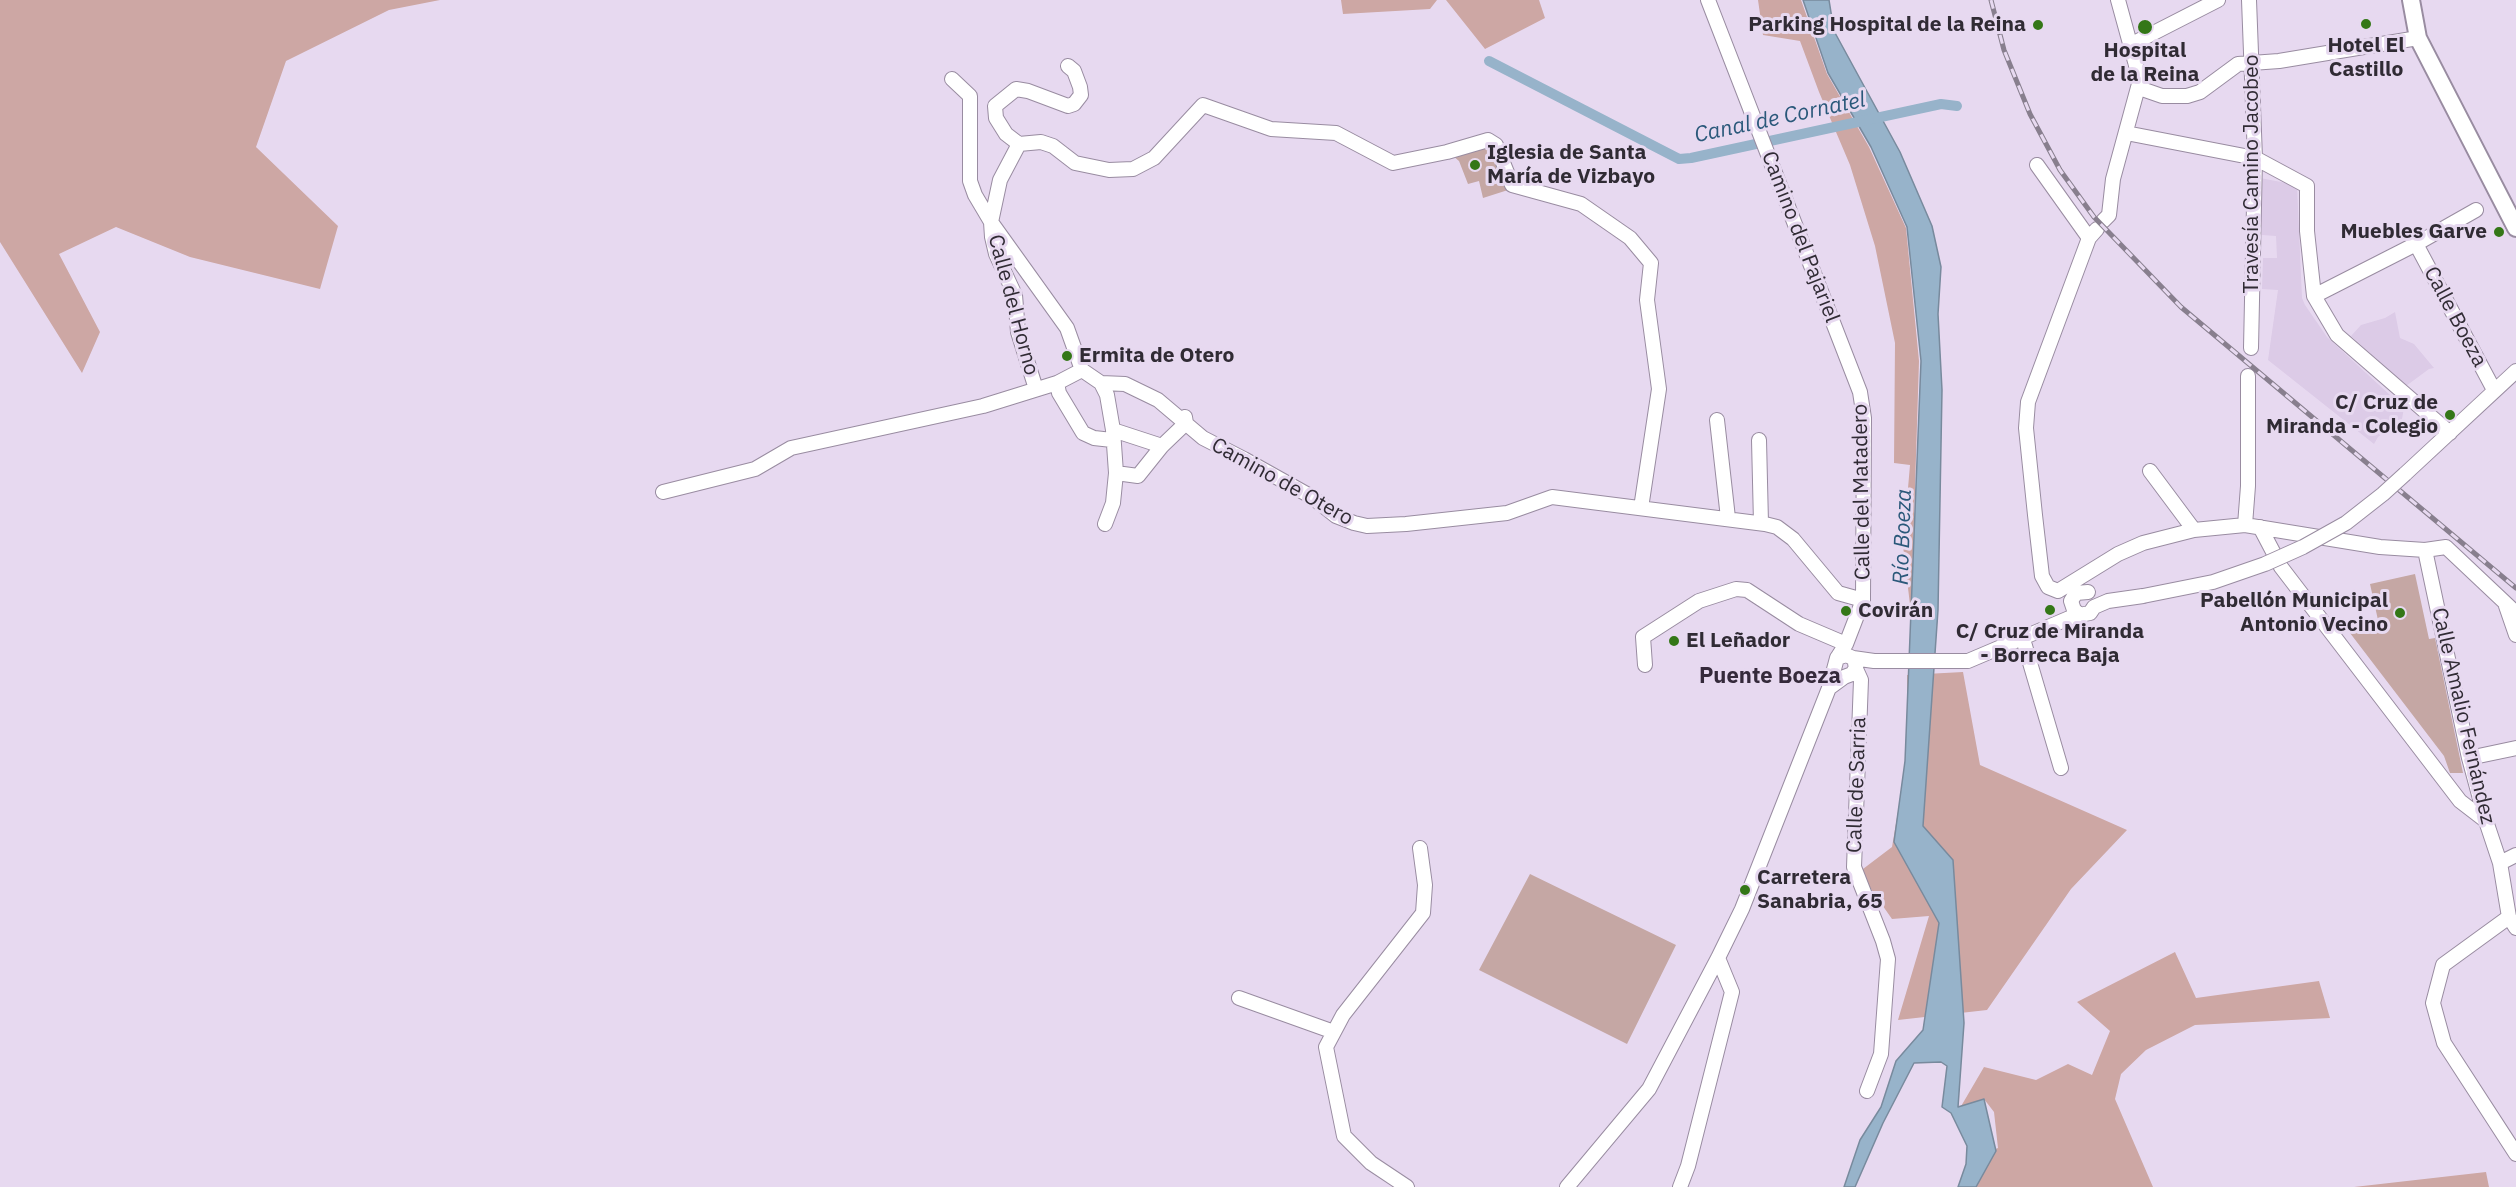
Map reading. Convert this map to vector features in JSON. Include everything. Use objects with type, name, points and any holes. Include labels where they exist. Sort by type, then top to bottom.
[{"type":"main road","points":[[2411,0],[2418,38],[2516,228]]},
{"type":"street","name":"Camino del Pajariel","points":[[1708,0],[1840,340]]},
{"type":"street","points":[[2118,0],[2139,72],[2139,88],[2111,184],[2109,215],[2097,229],[2028,402],[2026,428],[2042,576],[2048,587],[2058,591],[2118,554],[2143,543],[2194,530],[2245,525],[2286,530],[2334,541],[2425,550],[2446,547],[2516,613]]},
{"type":"street","points":[[2132,44],[2217,0]]},
{"type":"street","name":"Travesía Camino Jacobeo","points":[[2248,0],[2255,158],[2251,348]]},
{"type":"street","points":[[2139,88],[2162,96],[2187,96],[2200,92],[2238,64],[2323,54],[2418,38]]},
{"type":"street","points":[[1068,66],[1074,71],[1080,87],[1081,95],[1074,104],[1068,106],[1028,90],[1016,89],[995,105],[996,118],[1006,134],[1019,144],[1041,142],[1053,146],[1075,163],[1109,170],[1133,169],[1154,158],[1203,105],[1271,129],[1336,133],[1393,163],[1447,152],[1488,140],[1496,145],[1512,185],[1581,204],[1630,238],[1651,263],[1647,300],[1659,389],[1641,508]]},
{"type":"street","points":[[952,79],[970,96],[970,181],[975,195],[991,222],[1067,328],[1082,370],[1101,383],[1107,395],[1116,473],[1113,503],[1105,524]]},
{"type":"street","points":[[2127,134],[2255,158],[2307,186],[2307,231],[2314,296],[2337,335],[2450,433]]},
{"type":"street","points":[[991,222],[1000,180],[1019,144]]},
{"type":"street","points":[[2037,165],[2097,229]]},
{"type":"street","points":[[2314,296],[2476,210]]},
{"type":"street","name":"Calle del Horno","points":[[991,222],[996,254],[1015,295],[1018,332],[1036,389]]},
{"type":"street","name":"Calle Boeza","points":[[2415,244],[2494,390]]},
{"type":"street","name":"Calle del Matadero","points":[[1570,1183],[1649,1089],[1724,971],[1742,909],[1829,688],[1847,664],[1863,600],[1864,418],[1860,392],[1840,340]]},
{"type":"street","points":[[663,492],[755,469],[791,448],[983,406],[1057,383],[1082,370]]},
{"type":"street","points":[[1645,665],[1643,637],[1699,601],[1736,589],[1747,590],[1799,624],[1847,664],[1871,661],[1968,661],[2047,628],[2074,607],[2076,593],[2108,601],[2213,582],[2265,564],[2303,547],[2346,523],[2405,474],[2516,371]]},
{"type":"street","points":[[2245,525],[2248,486],[2248,376]]},
{"type":"street","points":[[1057,383],[1059,393],[1083,433],[1094,438],[1113,438],[1162,446]]},
{"type":"street","name":"Camino de Otero","points":[[1101,383],[1119,383],[1158,400],[1185,420],[1203,438],[1312,497],[1336,516],[1367,526],[1507,513],[1552,497],[1728,518],[1777,527],[1793,539],[1838,593],[1863,600]]},
{"type":"street","points":[[1116,473],[1138,476],[1185,420]]},
{"type":"street","points":[[1717,420],[1728,518]]},
{"type":"street","points":[[1759,440],[1761,523]]},
{"type":"street","points":[[2150,471],[2194,530]]},
{"type":"street","points":[[2260,527],[2281,567],[2446,784],[2460,801],[2486,821]]},
{"type":"street","name":"Calle Amalio Fernández","points":[[2425,550],[2469,758],[2500,863],[2513,922]]},
{"type":"street","points":[[2064,588],[2074,607],[2090,613],[2092,598],[2081,578]]},
{"type":"street","points":[[2505,603],[2516,635]]},
{"type":"street","points":[[2023,639],[2061,768]]},
{"type":"street","name":"Calle de Sarria","points":[[1847,664],[1861,680],[1854,867],[1888,959],[1881,1054],[1867,1091]]},
{"type":"street","points":[[2469,758],[2516,749]]},
{"type":"street","points":[[1407,1187],[1371,1163],[1344,1136],[1326,1047],[1343,1015],[1423,914],[1425,885],[1420,848]]},
{"type":"street","points":[[2500,863],[2516,855]]},
{"type":"street","points":[[2513,922],[2443,965],[2433,1003],[2444,1043],[2516,1154]]},
{"type":"street","points":[[1680,1187],[1688,1166],[1732,992],[1724,971]]},
{"type":"street","points":[[1239,998],[1334,1032]]},
{"type":"shaded area","points":[[0,0],[440,0],[389,10],[286,61],[256,147],[338,226],[320,289],[190,257],[116,227],[59,254],[100,332],[82,373],[0,242]]},
{"type":"shaded area","points":[[1341,0],[1437,0],[1430,9],[1343,14]]},
{"type":"shaded area","points":[[1446,0],[1539,0],[1545,18],[1485,49]]},
{"type":"shaded area","points":[[1758,0],[1801,0],[1827,74],[1869,147],[1906,228],[1919,361],[1911,613],[1903,546],[1910,465],[1894,463],[1895,343],[1875,246],[1850,165],[1800,41],[1763,35]]},
{"type":"shaded area","points":[[1486,142],[1499,164],[1508,190],[1483,198],[1479,181],[1468,184],[1459,161],[1453,156]]},
{"type":"shaded area","points":[[2260,178],[2297,185],[2302,298],[2305,305],[2327,337],[2404,408],[2402,419],[2378,437],[2374,444],[2268,360],[2278,290],[2262,289],[2263,258],[2277,258],[2276,236],[2262,235]]},
{"type":"shaded area","points":[[2395,312],[2400,338],[2414,344],[2434,368],[2429,369],[2406,386],[2351,336],[2361,325],[2385,318]]},
{"type":"shaded area","points":[[2415,574],[2429,639],[2435,638],[2463,773],[2450,773],[2444,756],[2350,633],[2378,620],[2370,584]]},
{"type":"shaded area","points":[[1963,672],[1980,765],[2127,830],[2071,889],[1987,1010],[1898,1020],[1929,916],[1892,919],[1859,872],[1892,847],[1907,758],[1907,675]]},
{"type":"shaded area","points":[[1530,874],[1676,945],[1627,1044],[1479,970]]},
{"type":"shaded area","points":[[2175,952],[2196,998],[2319,981],[2330,1018],[2195,1025],[2146,1050],[2121,1074],[2115,1099],[2153,1187],[1971,1187],[1985,1153],[1998,1148],[1994,1112],[1984,1099],[1960,1108],[1984,1067],[2036,1080],[2068,1064],[2092,1075],[2110,1031],[2077,1002]]},
{"type":"shaded area","points":[[2486,1172],[2489,1187],[2354,1187]]},
{"type":"water","points":[[1803,0],[1829,0],[1834,31],[1900,152],[1932,226],[1941,267],[1938,314],[1942,390],[1938,610],[1923,826],[1953,860],[1964,1023],[1958,1107],[1984,1099],[1996,1151],[1976,1187],[1958,1187],[1966,1164],[1967,1146],[1951,1113],[1942,1107],[1947,1066],[1941,1062],[1914,1063],[1883,1123],[1855,1187],[1844,1187],[1860,1140],[1881,1107],[1896,1061],[1923,1030],[1939,923],[1894,842],[1905,761],[1921,361],[1907,227],[1871,147],[1828,73]]},
{"type":"waterway","name":"Canal de Cornatel","points":[[1489,61],[1679,159],[1941,104],[1957,106]]},
{"type":"railway","points":[[1991,0],[2004,50],[2030,114],[2060,170],[2094,217],[2181,307],[2516,588]]},
{"type":"place","name":"Hotel El Castillo","points":[[2366,24]]},
{"type":"place","name":"Parking Hospital de la Reina","points":[[2038,25]]},
{"type":"place","name":"Hospital de la Reina","points":[[2145,27]]},
{"type":"place","name":"Iglesia de Santa María de Vizbayo","points":[[1475,165]]},
{"type":"place","name":"Muebles Garve","points":[[2499,232]]},
{"type":"place","name":"Ermita de Otero","points":[[1067,356]]},
{"type":"place","name":"C/ Cruz de Miranda - Colegio","points":[[2450,415]]},
{"type":"place","name":"C/ Cruz de Miranda - Borreca Baja","points":[[2050,610]]},
{"type":"place","name":"Covirán","points":[[1846,611]]},
{"type":"place","name":"Pabellón Municipal Antonio Vecino","points":[[2400,613]]},
{"type":"place","name":"El Leñador","points":[[1674,641]]},
{"type":"place","name":"Carretera Sanabria, 65","points":[[1745,890]]},
{"type":"district","name":"Puente Boeza","points":[[1770,677]]},
{"type":"water label","name":"Río Boeza","points":[[1903,537]]}]
